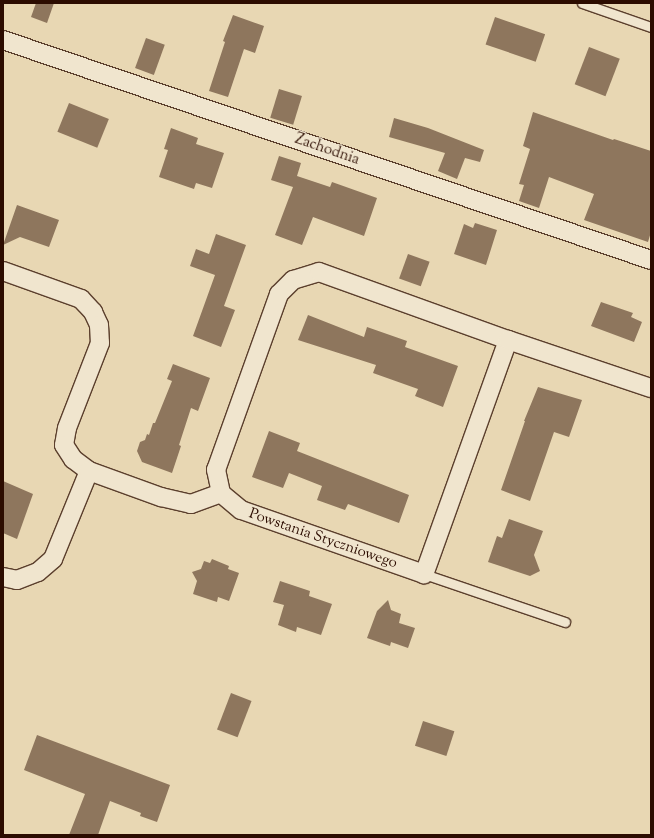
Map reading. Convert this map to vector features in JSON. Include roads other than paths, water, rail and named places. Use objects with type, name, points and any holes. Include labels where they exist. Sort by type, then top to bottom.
[{"type":"street","name":"Zachodnia","points":[[3,40],[651,260]]},
{"type":"street","points":[[3,271],[81,299],[93,312],[98,325],[100,343],[67,428],[64,445],[73,459],[89,471],[161,497],[191,504],[221,493],[216,470],[279,294],[293,280],[319,272],[508,340],[651,388]]},
{"type":"street","points":[[424,574],[508,340]]},
{"type":"street","points":[[3,577],[17,580],[38,572],[53,559],[89,471]]},
{"type":"street","name":"Powstania Styczniowego","points":[[221,493],[241,510],[424,574]]},
{"type":"lane","points":[[582,3],[651,27]]},
{"type":"lane","points":[[424,574],[565,622]]}]
